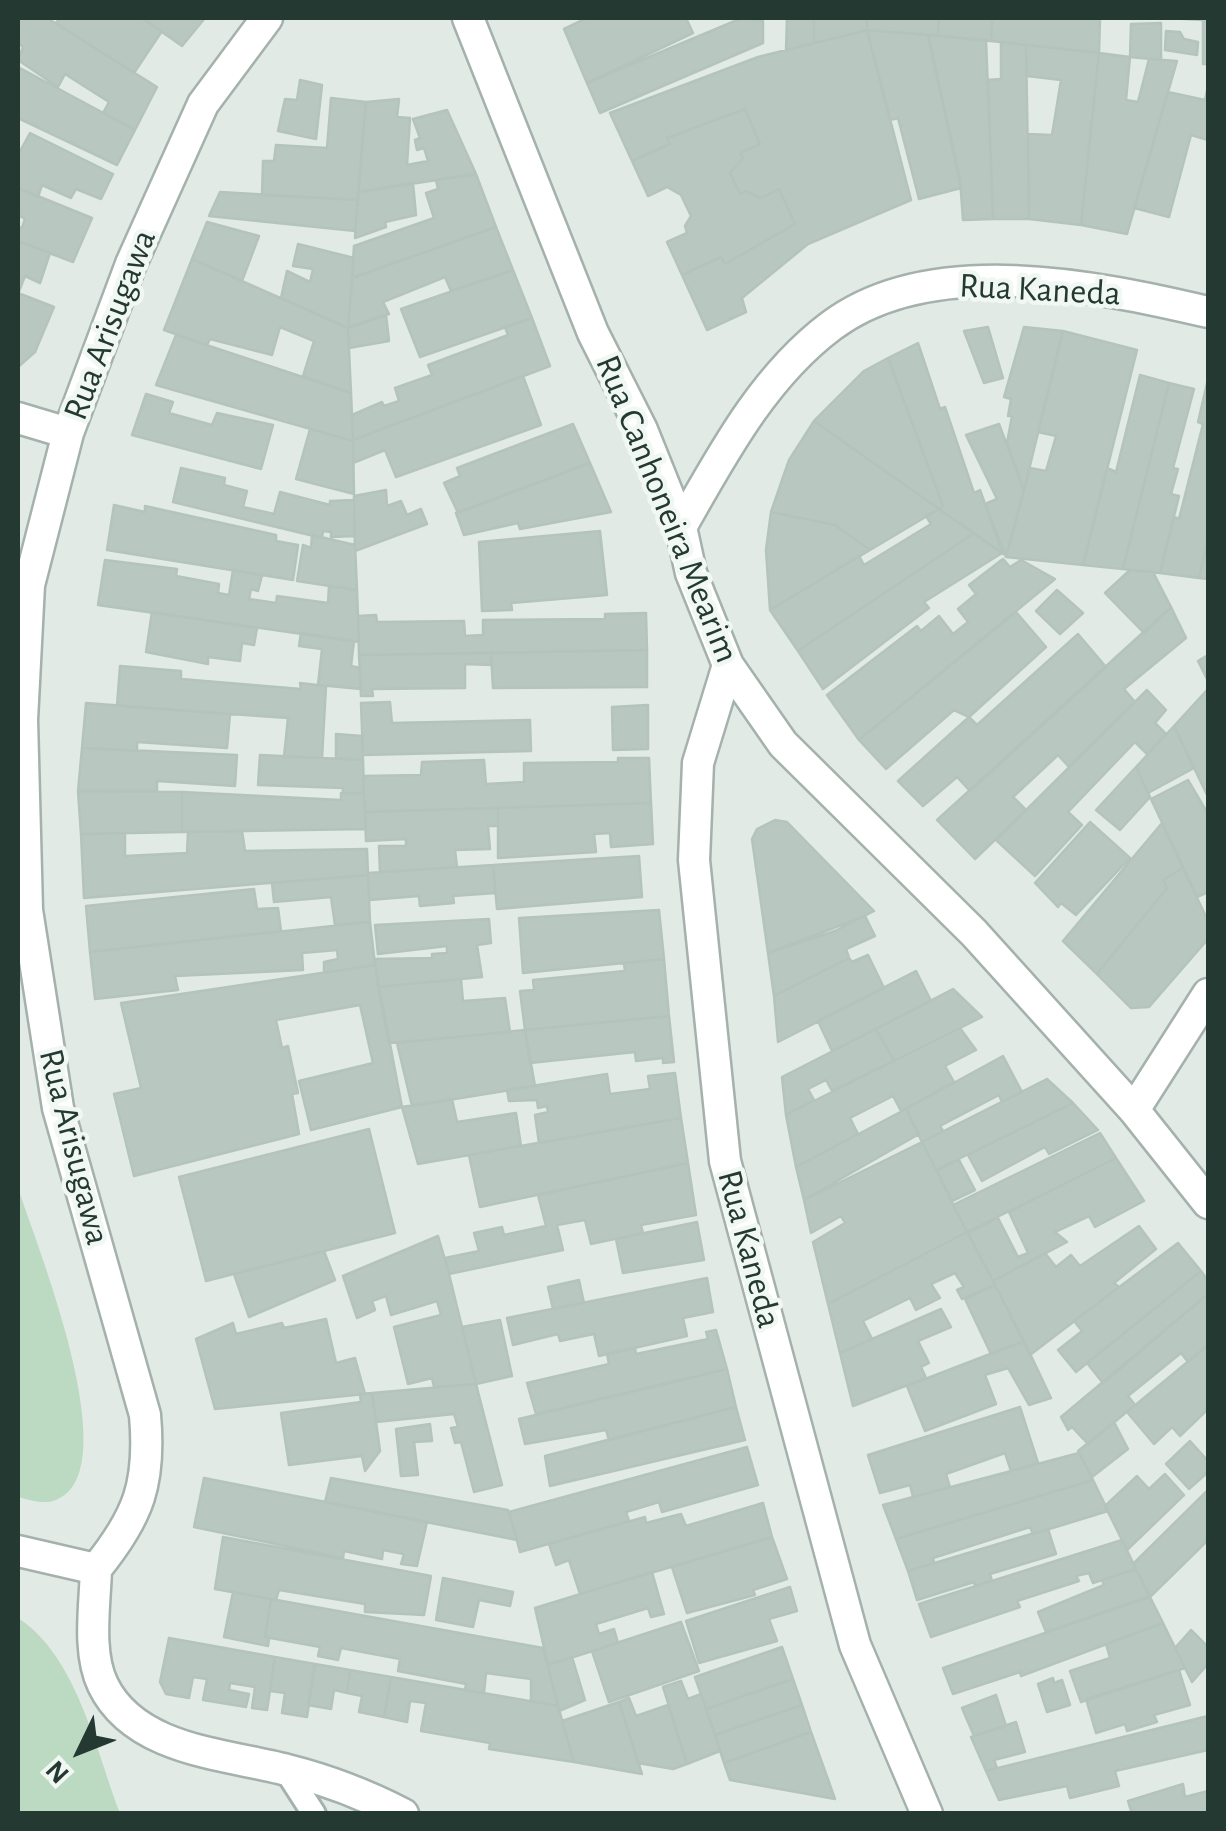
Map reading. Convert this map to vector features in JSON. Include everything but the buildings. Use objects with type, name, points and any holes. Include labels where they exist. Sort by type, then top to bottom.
[{"type":"street","name":"Rua Arisugawa","points":[[96,1569],[130,1523],[142,1497],[149,1458],[146,1415],[58,1108],[27,910],[22,720],[29,585],[68,433],[131,264],[203,104],[266,18]]},
{"type":"street","name":"Rua Canhoneira Mearim","points":[[468,18],[593,333],[642,430],[681,527],[691,573],[728,665],[783,744],[974,933],[1134,1110],[1208,1203]]},
{"type":"street","name":"Rua Kaneda","points":[[681,527],[730,438],[778,378],[831,326],[883,298],[953,282],[1024,282],[1132,294],[1208,312]]},
{"type":"street","points":[[18,418],[68,433]]},
{"type":"street","name":"Rua Kaneda","points":[[728,665],[698,763],[694,860],[726,1162],[855,1645],[927,1814]]},
{"type":"street","points":[[1134,1110],[1208,994]]},
{"type":"street","points":[[18,1550],[96,1569],[94,1652],[103,1686],[155,1735],[212,1754],[285,1769],[369,1797],[402,1814]]},
{"type":"lane","points":[[285,1769],[314,1814]]},
{"type":"green space","points":[[18,1188],[57,1303],[81,1403],[84,1447],[76,1481],[56,1500],[46,1502],[18,1497]]},
{"type":"green space","points":[[18,1618],[38,1635],[70,1680],[120,1813],[18,1813]]}]
